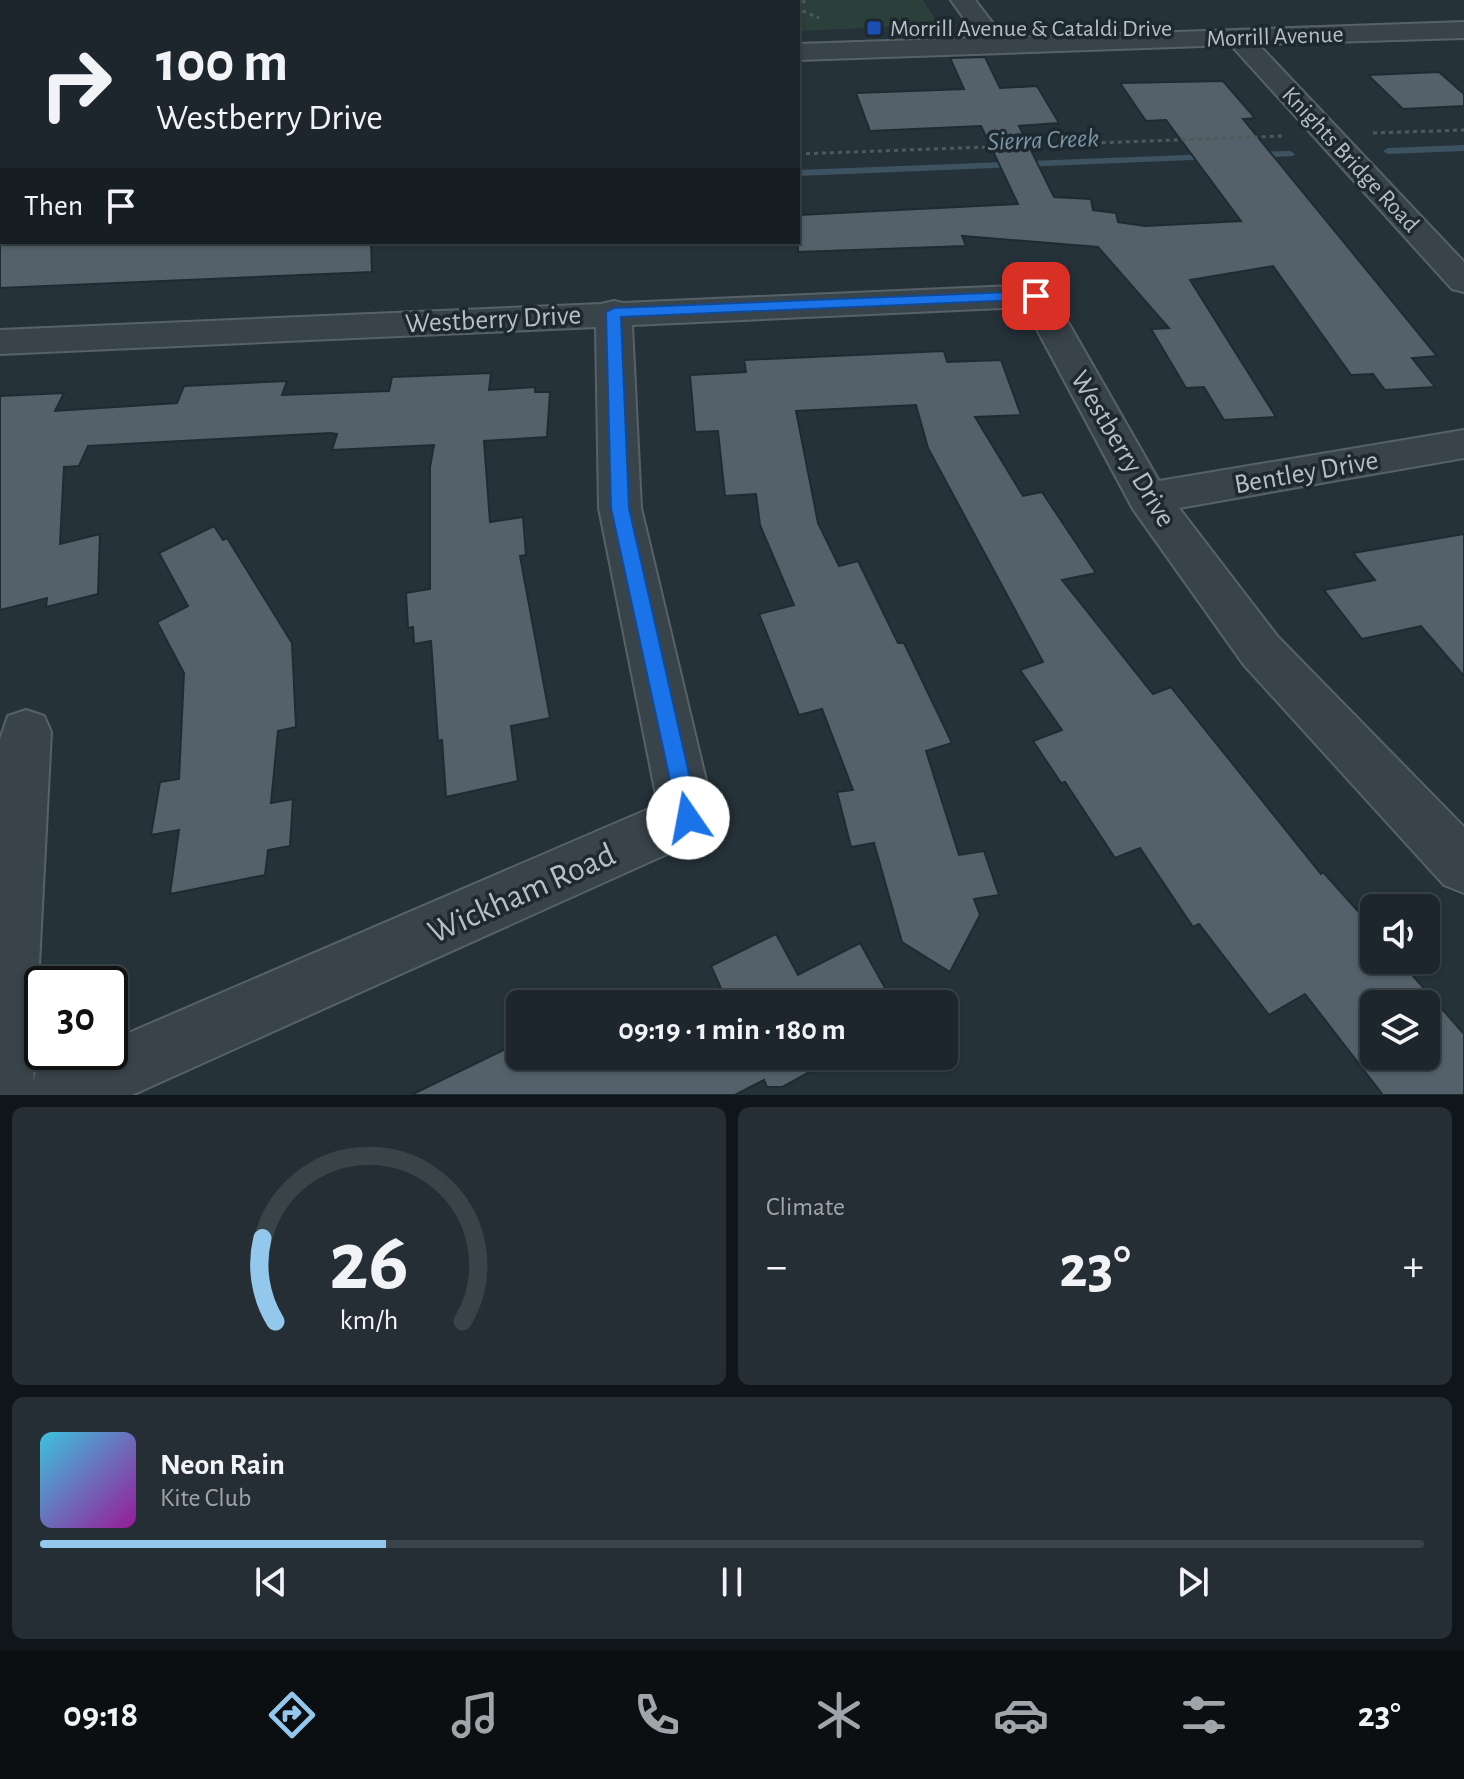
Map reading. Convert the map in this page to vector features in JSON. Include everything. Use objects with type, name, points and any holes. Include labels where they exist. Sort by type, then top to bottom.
[{"type":"street","points":[[963,0],[996,45]]},
{"type":"street","name":"Morrill Avenue","points":[[800,52],[1464,30]]},
{"type":"street","name":"Knights Bridge Road","points":[[1237,37],[1463,278]]},
{"type":"street","name":"Westberry Drive","points":[[0,342],[614,312],[1036,296],[1148,498],[1261,651],[1464,866]]},
{"type":"street","name":"Wickham Road","points":[[59,1095],[688,818],[620,508],[614,312]]},
{"type":"street","name":"Bentley Drive","points":[[1148,498],[1464,444]]},
{"type":"street","points":[[0,1095],[26,732]]},
{"type":"path","points":[[800,154],[1464,130]]},
{"type":"green space","points":[[800,0],[923,0],[939,25],[800,31]]},
{"type":"building","points":[[985,57],[1000,88],[1037,86],[1059,123],[1019,126],[1054,197],[1091,199],[1093,210],[1116,213],[1118,222],[1145,226],[1241,221],[1166,120],[1146,121],[1120,83],[1223,81],[1255,118],[1243,119],[1437,356],[1412,358],[1435,387],[1385,390],[1373,374],[1351,375],[1273,266],[1190,280],[1276,417],[1224,420],[1204,387],[1186,388],[1151,329],[1169,328],[1098,247],[962,236],[966,246],[798,252],[800,215],[1018,204],[981,126],[870,131],[856,93],[964,89],[950,58]]},
{"type":"building","points":[[1439,72],[1464,94],[1464,106],[1403,109],[1368,75]]},
{"type":"building","points":[[0,244],[371,244],[372,272],[0,288]]},
{"type":"building","points":[[944,351],[947,362],[1001,360],[1021,415],[975,417],[1023,496],[1042,492],[1096,573],[1062,580],[1153,694],[1171,687],[1321,874],[1323,872],[1360,913],[1360,974],[1411,974],[1425,990],[1360,990],[1360,1065],[1305,994],[1269,1015],[1199,924],[1193,927],[1140,848],[1115,858],[1065,782],[1061,783],[1033,741],[1062,730],[1020,670],[1043,662],[928,448],[916,405],[796,411],[818,523],[839,566],[858,561],[898,643],[904,643],[952,743],[926,751],[959,855],[984,851],[999,895],[974,899],[980,915],[950,972],[902,942],[874,843],[851,847],[837,792],[853,790],[822,709],[799,715],[759,614],[794,605],[760,525],[756,494],[725,496],[718,431],[695,432],[690,375],[746,372],[744,360]]},
{"type":"building","points":[[491,373],[489,390],[535,387],[535,392],[550,392],[547,437],[484,441],[490,522],[523,517],[526,555],[520,556],[550,718],[511,726],[518,781],[446,797],[442,740],[438,741],[431,641],[414,644],[413,627],[408,628],[406,593],[430,589],[430,467],[434,445],[332,450],[337,434],[331,433],[88,446],[79,466],[64,467],[60,544],[100,534],[98,594],[46,607],[47,598],[0,610],[0,396],[64,393],[55,411],[177,403],[184,386],[287,381],[282,395],[389,391],[392,377]]},
{"type":"building","points":[[214,526],[223,540],[227,538],[292,643],[296,727],[278,731],[271,803],[293,799],[290,846],[268,850],[265,875],[170,894],[179,830],[151,835],[160,782],[179,779],[184,673],[157,622],[188,606],[159,553]]},
{"type":"building","points":[[1464,534],[1464,676],[1421,626],[1362,639],[1324,590],[1375,580],[1353,553]]},
{"type":"building","points":[[776,934],[798,975],[860,943],[886,990],[722,990],[711,966]]},
{"type":"building","points":[[1440,1007],[1464,1034],[1464,1095],[1383,1095],[1364,1070],[1440,1070]]},
{"type":"building","points":[[506,1049],[506,1070],[813,1070],[782,1087],[767,1087],[764,1080],[735,1095],[411,1095]]},
{"type":"waterway","name":"Sierra Creek","points":[[1388,151],[1464,148]]},
{"type":"waterway","name":"Sierra Creek","points":[[1254,155],[1290,154]]},
{"type":"waterway","name":"Sierra Creek","points":[[800,173],[1213,157]]},
{"type":"place","name":"Morrill Avenue & Cataldi Drive","points":[[874,28]]},
{"type":"route","points":[[688,818],[620,508],[614,312],[1036,296]]}]
